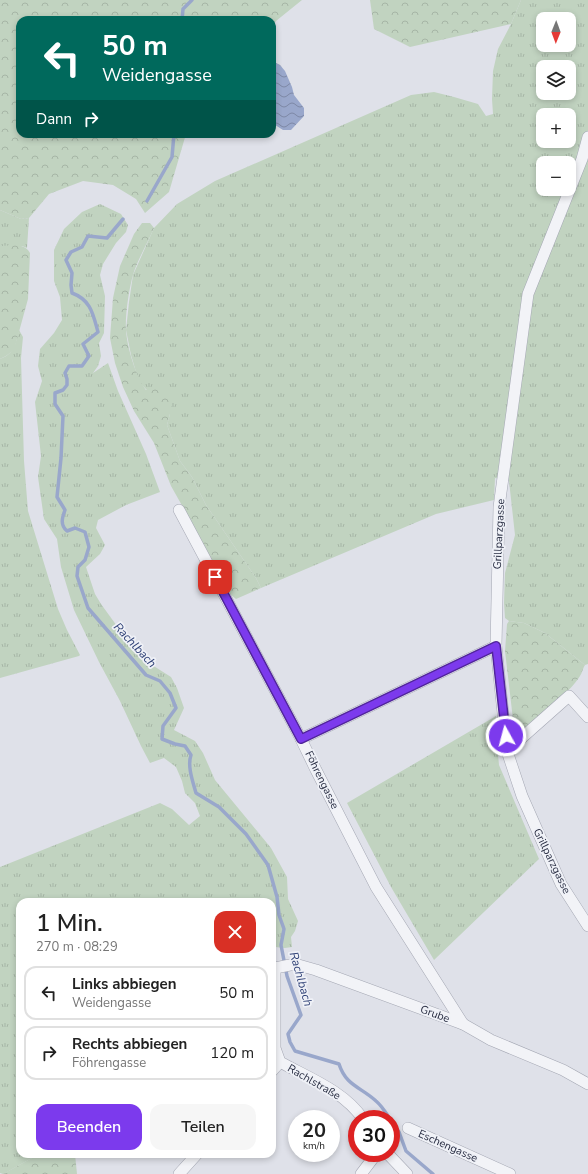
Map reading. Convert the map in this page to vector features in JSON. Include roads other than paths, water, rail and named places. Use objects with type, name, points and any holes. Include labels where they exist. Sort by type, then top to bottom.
[{"type":"street","name":"Grillparzgasse","points":[[588,137],[582,159],[528,294],[499,507],[496,646],[507,751],[522,796],[561,884],[588,926]]},
{"type":"street","name":"Föhrengasse","points":[[179,510],[301,739],[376,886],[463,1024]]},
{"type":"street","points":[[301,739],[496,646]]},
{"type":"street","points":[[507,751],[569,696],[588,717]]},
{"type":"street","name":"Grube","points":[[276,968],[295,964],[316,970],[463,1024],[491,1040],[563,1070],[588,1084]]},
{"type":"street","name":"Rachlstraße","points":[[276,1051],[280,1062],[323,1084],[356,1110]]},
{"type":"street","points":[[276,1066],[280,1062]]},
{"type":"street","name":"Eschengasse","points":[[408,1128],[510,1174]]},
{"type":"street","points":[[180,1174],[194,1158]]},
{"type":"street","points":[[361,1174],[370,1162]]},
{"type":"street","points":[[396,1162],[407,1174]]},
{"type":"water","points":[[276,63],[285,71],[294,95],[304,108],[304,116],[291,130],[283,130],[276,126]]},
{"type":"waterway","name":"Rachlbach","points":[[182,16],[183,9],[192,0]]},
{"type":"waterway","name":"Rachlbach","points":[[147,201],[172,157],[174,138]]},
{"type":"waterway","name":"Rachlbach","points":[[123,219],[107,238],[88,236],[82,247],[71,252],[66,260],[72,273],[72,293],[83,300],[90,308],[98,332],[83,344],[89,356],[82,366],[69,366],[65,373],[67,385],[63,390],[55,393],[55,404],[63,416],[57,497],[65,510],[62,524],[67,531],[75,528],[85,532],[89,547],[85,560],[78,567],[77,576],[88,608],[146,675],[160,681],[170,693],[176,708],[163,726],[162,739],[185,746],[191,755],[190,769],[196,793],[219,807],[246,834],[268,865],[277,897],[279,915],[284,929],[281,945],[287,976],[301,1015],[288,1034],[295,1051],[339,1064],[350,1082],[370,1096],[384,1110]]},
{"type":"waterway","name":"Rachlbach","points":[[400,1135],[406,1151],[433,1174]]}]
